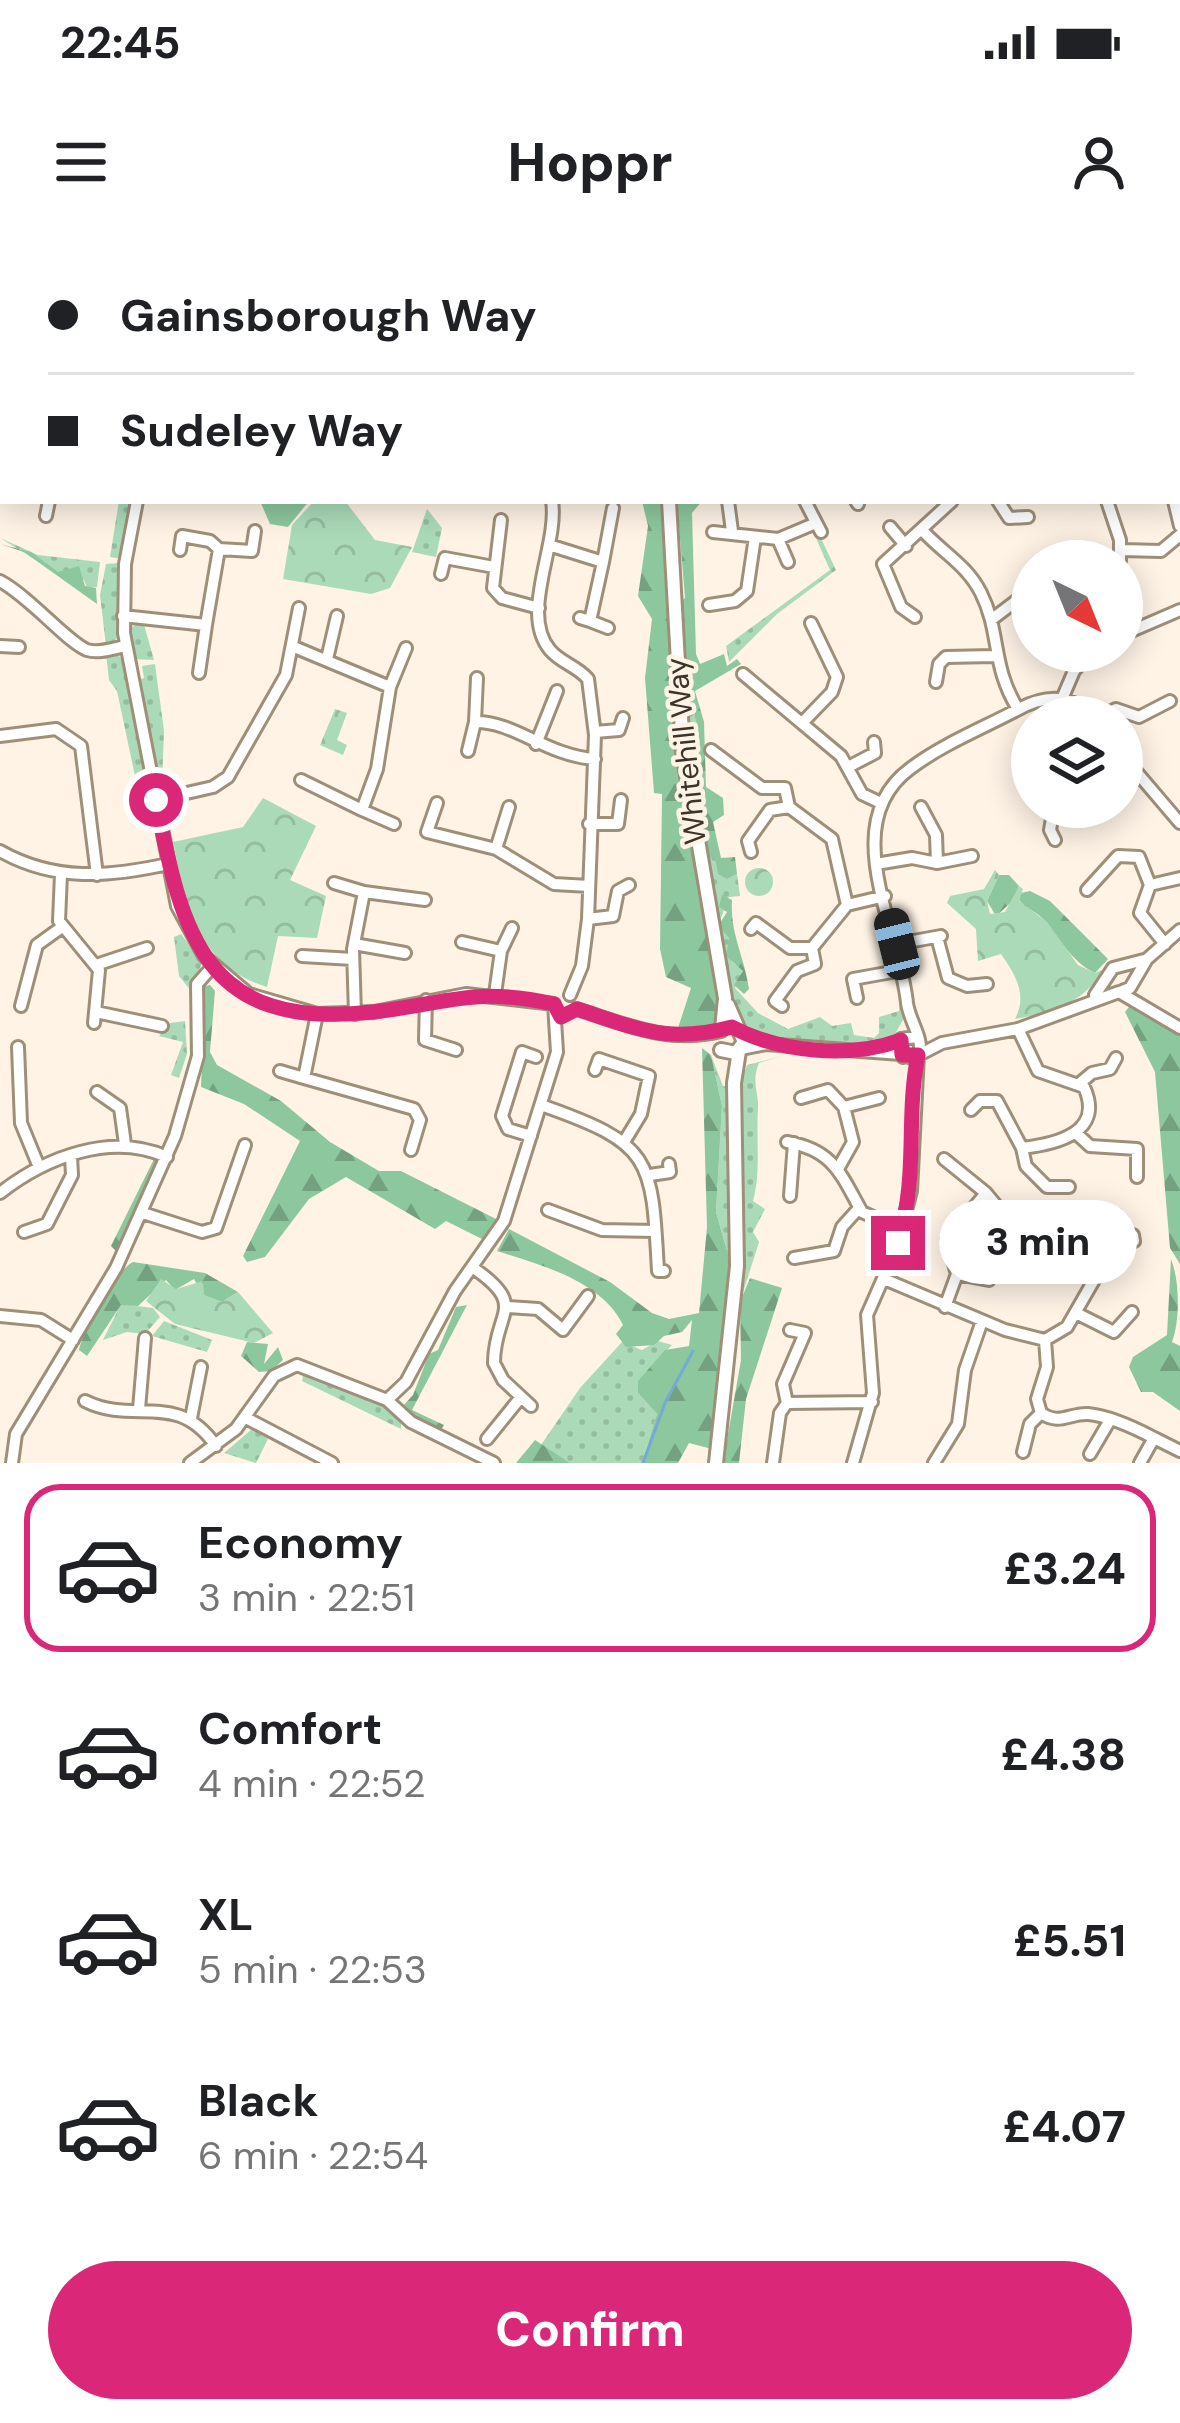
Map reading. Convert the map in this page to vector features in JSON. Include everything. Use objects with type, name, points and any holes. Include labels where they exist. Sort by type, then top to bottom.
[{"type":"main road","name":"Whitehill Way","points":[[669,504],[683,752],[725,998],[720,1049]]},
{"type":"main road","name":"Whitehill Way","points":[[725,998],[741,1031]]},
{"type":"main road","points":[[716,1463],[730,1360],[739,1234],[734,1083],[741,1031],[722,1030]]},
{"type":"main road","points":[[734,1083],[720,1049],[740,1050]]},
{"type":"street","points":[[46,516],[48,504]]},
{"type":"street","points":[[137,504],[123,616],[127,646],[184,925],[213,966],[254,997],[317,1013],[355,1014],[427,1000],[495,994],[647,1033],[694,1037],[722,1030]]},
{"type":"street","points":[[387,1400],[412,1372],[472,1267],[501,1228],[559,1039],[574,1013],[570,995],[582,966],[588,919],[595,732],[588,679],[546,645],[539,608],[552,546],[552,504]]},
{"type":"street","points":[[728,504],[732,531]]},
{"type":"street","points":[[713,532],[778,539],[819,527],[807,504]]},
{"type":"street","points":[[915,617],[902,608],[880,565],[949,504]]},
{"type":"street","points":[[1000,504],[1009,518],[1028,518]]},
{"type":"street","points":[[1108,504],[1116,540]]},
{"type":"street","points":[[1143,553],[1161,551],[1180,530],[1172,504]]},
{"type":"street","points":[[608,628],[585,620],[603,562],[610,513]]},
{"type":"street","points":[[180,550],[184,520]]},
{"type":"street","points":[[516,532],[501,525],[492,583],[500,597],[539,608]]},
{"type":"street","points":[[890,527],[906,545]]},
{"type":"street","points":[[182,536],[210,541],[219,548],[252,550],[255,531]]},
{"type":"street","points":[[923,531],[966,569],[992,620],[994,656],[1012,696]]},
{"type":"street","points":[[715,608],[735,601],[750,587],[755,537]]},
{"type":"street","points":[[778,539],[788,562]]},
{"type":"street","points":[[552,546],[603,562]]},
{"type":"street","points":[[199,673],[219,548]]},
{"type":"street","points":[[441,574],[445,559],[494,567]]},
{"type":"street","points":[[0,597],[4,583],[31,599],[82,648],[100,652],[127,646]]},
{"type":"street","points":[[992,620],[1011,605]]},
{"type":"street","points":[[156,800],[213,787],[228,777],[286,675],[299,608]]},
{"type":"street","points":[[1143,625],[1180,610]]},
{"type":"street","points":[[123,616],[206,625]]},
{"type":"street","points":[[327,659],[337,616]]},
{"type":"street","points":[[803,722],[832,692],[837,677],[811,623]]},
{"type":"street","points":[[0,646],[19,647]]},
{"type":"street","points":[[294,647],[390,687]]},
{"type":"street","points":[[362,810],[377,769],[390,687],[406,655]]},
{"type":"street","points":[[919,674],[936,679],[946,657],[994,656]]},
{"type":"street","points":[[743,674],[850,766],[862,794],[881,803]]},
{"type":"street","points":[[468,751],[477,678]]},
{"type":"street","points":[[536,744],[553,695]]},
{"type":"street","points":[[1143,715],[1167,707]]},
{"type":"street","points":[[853,1463],[872,1402],[866,1321],[902,1230],[914,1165],[913,1082],[919,1055],[873,833],[881,803],[918,763],[1011,713]]},
{"type":"street","points":[[595,732],[619,730],[623,718]]},
{"type":"street","points":[[475,722],[499,725],[564,756],[595,759]]},
{"type":"street","points":[[0,736],[56,729],[81,746],[97,875]]},
{"type":"street","points":[[850,766],[875,752]]},
{"type":"street","points":[[713,755],[768,788],[788,790],[789,806],[832,839],[847,905]]},
{"type":"street","points":[[301,780],[394,824]]},
{"type":"street","points":[[1143,782],[1180,823]]},
{"type":"street","points":[[589,824],[619,824],[621,800]]},
{"type":"street","points":[[1169,811],[1180,801]]},
{"type":"street","points":[[420,848],[436,803]]},
{"type":"street","points":[[746,845],[770,810],[789,806]]},
{"type":"street","points":[[496,849],[508,807]]},
{"type":"street","points":[[926,807],[938,842],[938,863]]},
{"type":"street","points":[[1049,834],[1050,828]]},
{"type":"street","points":[[427,832],[496,849],[554,884],[589,886]]},
{"type":"street","points":[[0,851],[62,874],[97,875],[168,864]]},
{"type":"street","points":[[1087,890],[1101,882],[1115,859],[1129,853],[1144,863],[1150,885],[1140,913],[1165,944]]},
{"type":"street","points":[[876,864],[912,858],[967,861]]},
{"type":"street","points":[[62,874],[58,903],[62,927],[96,965],[95,1018],[155,1030]]},
{"type":"street","points":[[1150,885],[1180,878]]},
{"type":"street","points":[[334,883],[425,900]]},
{"type":"street","points":[[588,919],[613,916],[620,888]]},
{"type":"street","points":[[355,1014],[354,944],[364,892]]},
{"type":"street","points":[[775,1001],[797,971],[813,967],[812,949],[847,905],[885,896]]},
{"type":"street","points":[[752,923],[792,949],[812,949]]},
{"type":"street","points":[[20,996],[37,945],[62,927]]},
{"type":"street","points":[[495,994],[501,951],[512,928]]},
{"type":"street","points":[[740,1050],[766,1044],[919,1055],[942,1043],[1018,1029],[1119,992],[1180,930]]},
{"type":"street","points":[[897,944],[940,936],[948,978],[967,986],[987,984]]},
{"type":"street","points":[[463,941],[501,951]]},
{"type":"street","points":[[354,944],[406,953]]},
{"type":"street","points":[[96,965],[140,953]]},
{"type":"street","points":[[302,956],[353,958]]},
{"type":"street","points":[[1093,998],[1113,968],[1147,959]]},
{"type":"street","points":[[12,1463],[16,1433],[143,1213],[167,1157],[198,1056],[197,984],[213,966]]},
{"type":"street","points":[[1124,966],[1145,1003]]},
{"type":"street","points":[[857,998],[853,979],[903,970]]},
{"type":"street","points":[[1108,978],[1119,992],[1145,1003],[1180,1028]]},
{"type":"street","points":[[559,1039],[555,1008],[559,996],[570,995]]},
{"type":"street","points":[[427,1000],[423,1045],[456,1050]]},
{"type":"street","points":[[304,1078],[317,1013]]},
{"type":"street","points":[[908,1015],[902,1055],[913,1082]]},
{"type":"street","points":[[1018,1029],[1038,1071],[1080,1083]]},
{"type":"street","points":[[741,1031],[766,1044]]},
{"type":"street","points":[[694,1037],[720,1049]]},
{"type":"street","points":[[876,1049],[901,1039],[942,1043]]},
{"type":"street","points":[[18,1047],[21,1123],[39,1167]]},
{"type":"street","points":[[531,1136],[508,1129],[502,1117],[522,1052],[536,1057]]},
{"type":"street","points":[[1080,1083],[1092,1073],[1110,1069],[1116,1058]]},
{"type":"street","points":[[594,1062],[665,1082]]},
{"type":"street","points":[[280,1071],[424,1113],[411,1150]]},
{"type":"street","points":[[624,1142],[638,1122],[649,1076]]},
{"type":"street","points":[[1022,1148],[1077,1134],[1090,1110],[1080,1083]]},
{"type":"street","points":[[801,1098],[828,1090],[844,1107],[853,1142],[839,1167]]},
{"type":"street","points":[[101,1096],[120,1108],[125,1144]]},
{"type":"street","points":[[844,1107],[879,1098]]},
{"type":"street","points":[[971,1102],[1000,1104],[1026,1166],[1047,1186],[1069,1187]]},
{"type":"street","points":[[541,1105],[604,1128],[624,1142],[650,1175],[658,1271],[664,1271]]},
{"type":"street","points":[[1077,1134],[1090,1146],[1137,1149],[1137,1177]]},
{"type":"street","points":[[790,1196],[790,1142],[839,1167],[859,1208],[902,1230]]},
{"type":"street","points":[[0,1193],[39,1167],[125,1144],[167,1157]]},
{"type":"street","points":[[143,1213],[202,1232],[216,1228],[245,1145]]},
{"type":"street","points":[[24,1232],[34,1233],[47,1224],[72,1175],[71,1156]]},
{"type":"street","points":[[944,1159],[962,1164],[1005,1216]]},
{"type":"street","points":[[650,1175],[670,1173]]},
{"type":"street","points":[[945,1307],[956,1274],[947,1246],[950,1234],[986,1193]]},
{"type":"street","points":[[794,1258],[834,1251],[842,1227],[859,1208]]},
{"type":"street","points":[[548,1210],[602,1230],[655,1231]]},
{"type":"street","points":[[1090,1263],[1135,1241]]},
{"type":"street","points":[[884,1279],[982,1322],[1045,1340],[1064,1330],[1093,1286],[1090,1263],[1074,1244],[1051,1268]]},
{"type":"street","points":[[472,1267],[499,1288],[508,1307],[494,1363],[526,1402],[491,1430]]},
{"type":"street","points":[[956,1274],[989,1280]]},
{"type":"street","points":[[508,1307],[538,1309],[566,1333],[588,1295]]},
{"type":"street","points":[[1076,1313],[1114,1332],[1132,1312]]},
{"type":"street","points":[[0,1316],[41,1320],[73,1340]]},
{"type":"street","points":[[954,1463],[936,1459],[962,1413],[965,1370],[982,1322]]},
{"type":"street","points":[[772,1463],[787,1403],[783,1384],[809,1332],[790,1330]]},
{"type":"street","points":[[1045,1340],[1047,1367],[1037,1399],[1041,1413],[1056,1421],[1084,1414],[1110,1420],[1180,1451]]},
{"type":"street","points":[[140,1409],[141,1343]]},
{"type":"street","points":[[190,1463],[246,1418],[274,1376],[297,1365],[387,1400],[411,1423],[494,1463]]},
{"type":"street","points":[[191,1418],[200,1393],[201,1367]]},
{"type":"street","points":[[85,1402],[107,1412],[140,1409],[191,1418],[216,1446]]},
{"type":"street","points":[[787,1403],[872,1402]]},
{"type":"street","points":[[1023,1452],[1030,1424],[1041,1413]]},
{"type":"street","points":[[246,1418],[332,1463]]},
{"type":"street","points":[[1090,1454],[1110,1420]]},
{"type":"street","points":[[1140,1463],[1154,1438]]},
{"type":"green space","points":[[119,504],[130,504],[122,559],[110,557]]},
{"type":"green space","points":[[261,504],[307,504],[288,527],[270,524]]},
{"type":"green space","points":[[311,504],[347,504],[375,540],[412,547],[390,588],[371,594],[283,579],[292,525]]},
{"type":"green space","points":[[643,504],[664,504],[677,734],[718,989],[720,1021],[709,1030],[678,1028],[691,988],[666,977],[660,949],[662,794],[654,793],[645,678],[652,619],[638,596],[648,526]]},
{"type":"green space","points":[[677,504],[700,504],[692,513],[696,654],[700,664],[724,654],[727,666],[737,659],[741,664],[695,691],[704,722],[706,787],[723,798],[724,815],[713,822],[721,858],[735,857],[737,874],[727,879],[718,874],[715,858],[704,856],[693,746],[698,729],[687,687],[693,685],[684,679],[679,648],[685,627],[678,620],[680,602],[685,598]]},
{"type":"green space","points":[[427,509],[442,528],[436,557],[412,552]]},
{"type":"green space","points":[[819,534],[836,570],[777,614],[729,662],[726,646],[830,570],[815,536]]},
{"type":"green space","points":[[0,538],[38,555],[100,562],[97,587],[87,588],[84,580],[54,571]]},
{"type":"green space","points":[[0,544],[31,552],[58,572],[79,566],[85,586],[96,588],[97,604],[24,552]]},
{"type":"green space","points":[[118,563],[120,636],[106,646],[100,595],[106,564]]},
{"type":"green space","points":[[143,621],[154,660],[132,659],[128,629]]},
{"type":"green space","points":[[116,653],[123,660],[154,816],[155,824],[146,828],[117,691],[109,680],[106,654]]},
{"type":"green space","points":[[155,664],[164,731],[162,782],[157,783],[137,680],[144,678],[142,666]]},
{"type":"green space","points":[[687,687],[698,729],[693,746],[697,786],[715,857],[727,879],[737,874],[740,896],[729,897],[718,926],[729,938],[732,962],[743,970],[735,988],[758,1013],[788,1029],[820,1017],[832,1026],[851,1023],[854,1035],[874,1038],[879,1033],[879,1017],[899,1011],[901,988],[903,1020],[892,1039],[797,1044],[762,1037],[740,1020],[730,999],[693,798],[681,688]]},
{"type":"green space","points":[[335,709],[347,713],[337,740],[347,745],[343,755],[320,745]]},
{"type":"green space","points":[[263,798],[316,826],[290,880],[326,896],[317,938],[278,936],[267,987],[244,977],[210,949],[190,910],[173,842],[243,827]]},
{"type":"green space","points":[[759,868],[769,872],[773,882],[769,892],[759,896],[749,892],[745,882],[749,872]]},
{"type":"green space","points":[[995,870],[999,875],[987,901],[990,914],[1005,912],[1019,886],[1023,889],[1019,901],[1047,922],[1078,965],[1095,973],[1102,970],[1086,991],[1053,1010],[1015,1019],[1020,993],[1015,977],[1001,954],[978,961],[976,929],[947,903],[950,896],[984,889]]},
{"type":"green space","points":[[999,875],[1009,875],[1019,886],[1015,899],[996,916],[987,901]]},
{"type":"green space","points":[[1030,891],[1050,901],[1108,959],[1095,973],[1078,962],[1042,918],[1019,900],[1021,893]]},
{"type":"green space","points":[[722,895],[732,900],[749,989],[744,994],[734,985],[743,971],[726,956],[729,938],[718,926],[727,912],[719,907]]},
{"type":"green space","points":[[181,934],[202,962],[192,992],[179,976],[174,937]]},
{"type":"green space","points":[[205,986],[215,991],[210,1052],[217,1065],[281,1101],[330,1142],[379,1171],[401,1171],[498,1220],[486,1241],[446,1221],[435,1229],[346,1177],[309,1199],[265,1257],[247,1262],[243,1256],[300,1141],[244,1104],[201,1087]]},
{"type":"green space","points":[[1132,1003],[1180,1032],[1180,1264],[1170,1248],[1155,1072],[1125,1012]]},
{"type":"green space","points":[[185,1021],[187,1054],[179,1078],[171,1075],[183,1042],[159,1036],[170,1023]]},
{"type":"green space","points":[[702,1048],[711,1055],[722,1106],[716,1212],[733,1272],[712,1449],[689,1443],[678,1463],[642,1463],[657,1414],[638,1393],[638,1381],[665,1350],[689,1346],[692,1320],[682,1332],[664,1336],[654,1345],[626,1347],[616,1334],[623,1325],[600,1296],[568,1276],[497,1251],[509,1229],[610,1282],[652,1313],[669,1319],[699,1313],[707,1227]]},
{"type":"green space","points":[[711,1055],[723,1086],[730,1087],[733,1272],[716,1212],[722,1106]]},
{"type":"green space","points":[[782,1056],[759,1063],[756,1076],[758,1167],[753,1201],[765,1209],[753,1232],[759,1242],[740,1302],[739,1087],[747,1065]]},
{"type":"green space","points":[[155,1157],[158,1161],[116,1251],[111,1246]]},
{"type":"green space","points":[[1171,1259],[1177,1290],[1172,1342],[1180,1346],[1180,1411],[1153,1392],[1141,1392],[1129,1367],[1133,1357],[1167,1335]]},
{"type":"green space","points":[[133,1262],[205,1273],[238,1292],[222,1302],[203,1295],[194,1279],[175,1290],[166,1280],[138,1306],[121,1305],[87,1356],[79,1350],[87,1329],[109,1288]]},
{"type":"green space","points":[[750,1278],[782,1288],[746,1399],[739,1463],[723,1463],[741,1360],[740,1302]]},
{"type":"green space","points":[[161,1279],[176,1289],[203,1281],[204,1295],[222,1302],[238,1292],[273,1333],[254,1343],[175,1324],[146,1301]]},
{"type":"green space","points":[[121,1304],[153,1308],[160,1317],[145,1334],[127,1332],[103,1340]]},
{"type":"green space","points":[[467,1305],[412,1410],[444,1425],[439,1433],[402,1407],[413,1395],[429,1354],[438,1350],[456,1307]]},
{"type":"green space","points":[[164,1321],[212,1340],[207,1352],[152,1336]]},
{"type":"green space","points":[[658,1341],[672,1345],[648,1370],[638,1393],[657,1414],[642,1463],[570,1463],[541,1445],[580,1388],[622,1342],[642,1350]]},
{"type":"green space","points":[[247,1342],[268,1344],[264,1364],[278,1347],[283,1360],[271,1371],[259,1372],[241,1356]]},
{"type":"green space","points":[[304,1370],[387,1407],[401,1420],[401,1429],[302,1381]]},
{"type":"green space","points":[[252,1429],[268,1439],[256,1463],[224,1453]]},
{"type":"green space","points":[[535,1440],[570,1463],[516,1463]]},
{"type":"waterway","points":[[643,1463],[665,1403],[693,1351]]},
{"type":"route","points":[[156,800],[177,906],[193,940],[232,985],[281,1006],[355,1014],[445,997],[495,994],[554,1004],[561,1017],[577,1009],[658,1035],[694,1037],[732,1027],[766,1044],[796,1047],[876,1049],[901,1040],[902,1055],[909,1059],[918,1055],[913,1082],[913,1177],[898,1243]]}]
